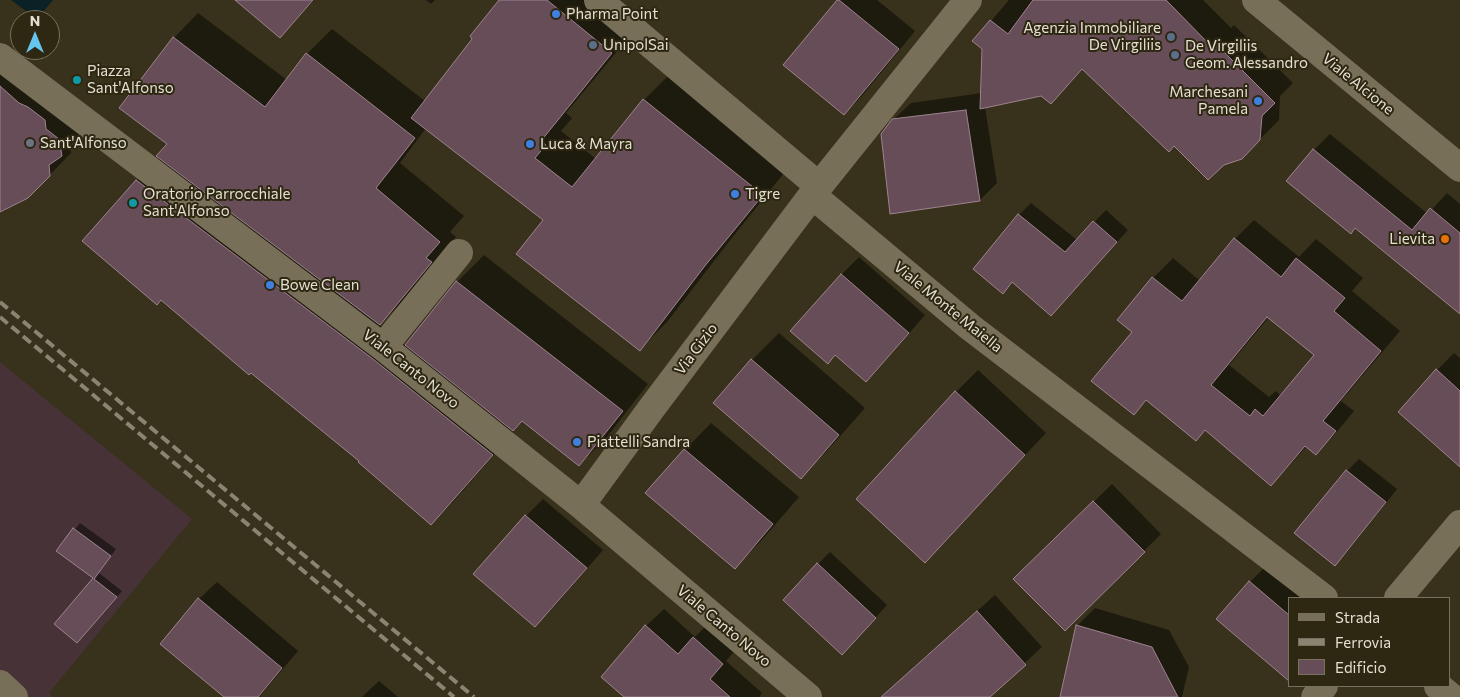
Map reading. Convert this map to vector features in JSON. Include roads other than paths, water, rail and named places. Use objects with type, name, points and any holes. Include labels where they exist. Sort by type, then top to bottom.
[{"type":"street","name":"Viale Monte Maiella","points":[[598,0],[970,327],[1323,597]]},
{"type":"street","name":"Via Gizio","points":[[582,505],[651,409],[816,190],[968,0]]},
{"type":"street","name":"Viale Alcione","points":[[1256,0],[1460,168]]},
{"type":"street","name":"Viale Canto Novo","points":[[0,57],[383,346],[582,505],[808,697]]},
{"type":"street","points":[[383,346],[459,253]]},
{"type":"street","points":[[1399,597],[1460,524]]},
{"type":"street","points":[[0,684],[14,697]]},
{"type":"street","points":[[1315,697],[1323,687]]},
{"type":"street","points":[[1439,687],[1452,697]]},
{"type":"water","points":[[11,0],[53,0],[45,10],[25,10]]},
{"type":"railway","points":[[0,302],[474,697]]},
{"type":"railway","points":[[0,317],[454,697]]},
{"type":"place","name":"Pharma Point","points":[[556,14]]},
{"type":"place","name":"Agenzia Immobiliare De Virgiliis","points":[[1171,37]]},
{"type":"place","name":"UnipolSai","points":[[593,45]]},
{"type":"place","name":"De Virgiliis Geom. Alessandro","points":[[1175,55]]},
{"type":"place","name":"Piazza Sant'Alfonso","points":[[77,80]]},
{"type":"place","name":"Marchesani Pamela","points":[[1258,101]]},
{"type":"place","name":"Sant'Alfonso","points":[[30,143]]},
{"type":"place","name":"Luca & Mayra","points":[[530,144]]},
{"type":"place","name":"Tigre","points":[[735,194]]},
{"type":"place","name":"Oratorio Parrocchiale Sant'Alfonso","points":[[133,203]]},
{"type":"place","name":"Lievita","points":[[1445,239]]},
{"type":"place","name":"Bowe Clean","points":[[270,285]]},
{"type":"place","name":"Piattelli Sandra","points":[[577,442]]}]
